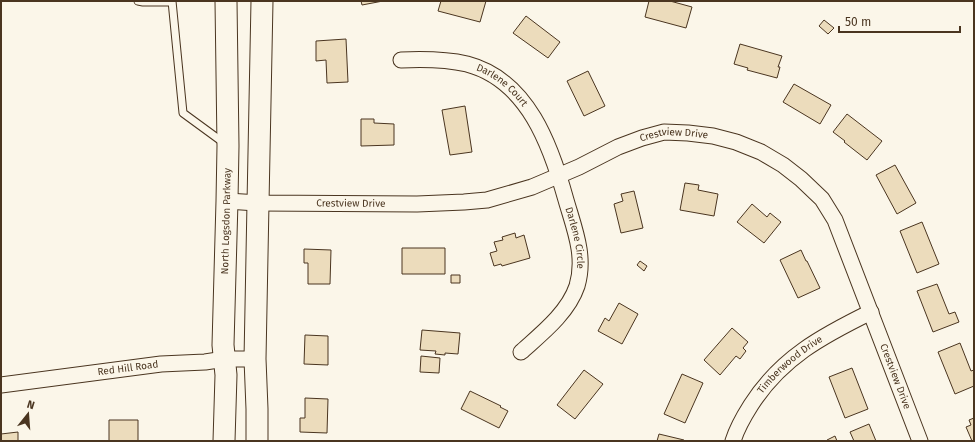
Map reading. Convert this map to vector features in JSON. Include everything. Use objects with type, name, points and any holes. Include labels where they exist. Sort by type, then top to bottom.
[{"type":"main road","name":"North Logsdon Parkway","points":[[224,441],[226,375],[223,345],[228,146],[226,1]]},
{"type":"main road","points":[[257,441],[256,359],[262,1]]},
{"type":"street","name":"Darlene Court","points":[[401,60],[434,59],[467,64],[496,77],[521,100],[531,113],[546,142],[559,175]]},
{"type":"street","name":"Crestview Drive","points":[[227,201],[258,203],[402,204],[487,200],[532,187],[579,167],[618,147],[664,132],[713,136],[736,142],[761,152],[783,165],[822,199],[835,220],[920,441]]},
{"type":"street","name":"Darlene Circle","points":[[521,352],[560,314],[570,301],[577,286],[580,270],[578,238],[559,175]]},
{"type":"street","name":"Timberwood Drive","points":[[733,441],[745,414],[770,378],[785,364],[817,341],[871,312]]},
{"type":"street","name":"Red Hill Road","points":[[1,385],[161,364],[205,362],[225,359],[256,359]]},
{"type":"lane","points":[[138,1],[172,2],[182,113],[228,146]]},
{"type":"building","points":[[361,1],[383,1],[362,5]]},
{"type":"building","points":[[441,1],[486,1],[480,22],[438,11]]},
{"type":"building","points":[[649,1],[670,1],[692,7],[686,28],[645,17]]},
{"type":"building","points":[[526,16],[560,42],[548,58],[513,33]]},
{"type":"building","points":[[824,20],[834,28],[828,34],[819,26]]},
{"type":"building","points":[[346,39],[348,82],[327,83],[326,60],[316,61],[316,41]]},
{"type":"building","points":[[740,44],[782,56],[778,67],[780,67],[777,78],[747,70],[748,68],[734,64]]},
{"type":"building","points":[[588,71],[605,106],[584,116],[567,81]]},
{"type":"building","points":[[794,84],[831,105],[820,124],[783,102]]},
{"type":"building","points":[[465,106],[472,152],[450,155],[442,110]]},
{"type":"building","points":[[847,114],[882,141],[867,160],[833,132]]},
{"type":"building","points":[[361,119],[374,119],[374,123],[394,124],[394,145],[361,146]]},
{"type":"building","points":[[895,165],[916,203],[897,214],[876,175]]},
{"type":"building","points":[[685,183],[699,185],[698,190],[718,194],[714,216],[680,210]]},
{"type":"building","points":[[634,191],[643,228],[621,233],[614,204],[623,201],[621,194]]},
{"type":"building","points":[[752,204],[767,217],[770,213],[781,222],[764,243],[737,222]]},
{"type":"building","points":[[922,222],[939,264],[917,273],[900,231]]},
{"type":"building","points":[[515,233],[516,238],[524,235],[530,258],[502,266],[501,264],[494,266],[490,253],[497,251],[494,242],[503,240],[502,237]]},
{"type":"building","points":[[402,248],[445,248],[445,274],[402,274]]},
{"type":"building","points":[[304,249],[331,250],[330,284],[308,284],[308,263],[304,263]]},
{"type":"building","points":[[801,250],[820,288],[798,298],[780,260]]},
{"type":"building","points":[[640,261],[647,266],[644,271],[637,265]]},
{"type":"building","points":[[451,275],[460,275],[460,283],[451,283]]},
{"type":"building","points":[[937,284],[949,314],[955,312],[959,322],[933,332],[917,291]]},
{"type":"building","points":[[619,303],[638,314],[622,344],[598,331],[605,318],[609,321]]},
{"type":"building","points":[[732,328],[748,342],[743,348],[746,351],[740,359],[736,356],[720,375],[704,360]]},
{"type":"building","points":[[422,330],[460,333],[458,354],[435,354],[436,351],[420,350]]},
{"type":"building","points":[[305,335],[328,336],[328,365],[304,364]]},
{"type":"building","points":[[960,343],[971,371],[974,370],[974,386],[955,394],[938,352]]},
{"type":"building","points":[[421,356],[440,358],[439,373],[420,372]]},
{"type":"building","points":[[852,368],[868,409],[845,418],[829,377]]},
{"type":"building","points":[[584,370],[603,384],[575,419],[557,405]]},
{"type":"building","points":[[682,374],[703,383],[685,423],[664,414]]},
{"type":"building","points":[[470,391],[508,411],[499,428],[461,409]]},
{"type":"building","points":[[305,398],[328,399],[327,433],[300,432],[300,418],[305,418]]},
{"type":"building","points":[[974,418],[974,441],[972,441],[966,427],[971,425],[969,420]]},
{"type":"building","points":[[109,420],[138,420],[138,441],[109,441]]},
{"type":"building","points":[[869,424],[876,441],[854,441],[850,432]]},
{"type":"building","points":[[18,432],[18,441],[1,441],[1,434]]},
{"type":"building","points":[[659,434],[684,440],[684,441],[657,441]]},
{"type":"building","points":[[835,436],[837,441],[827,441],[827,440]]}]
